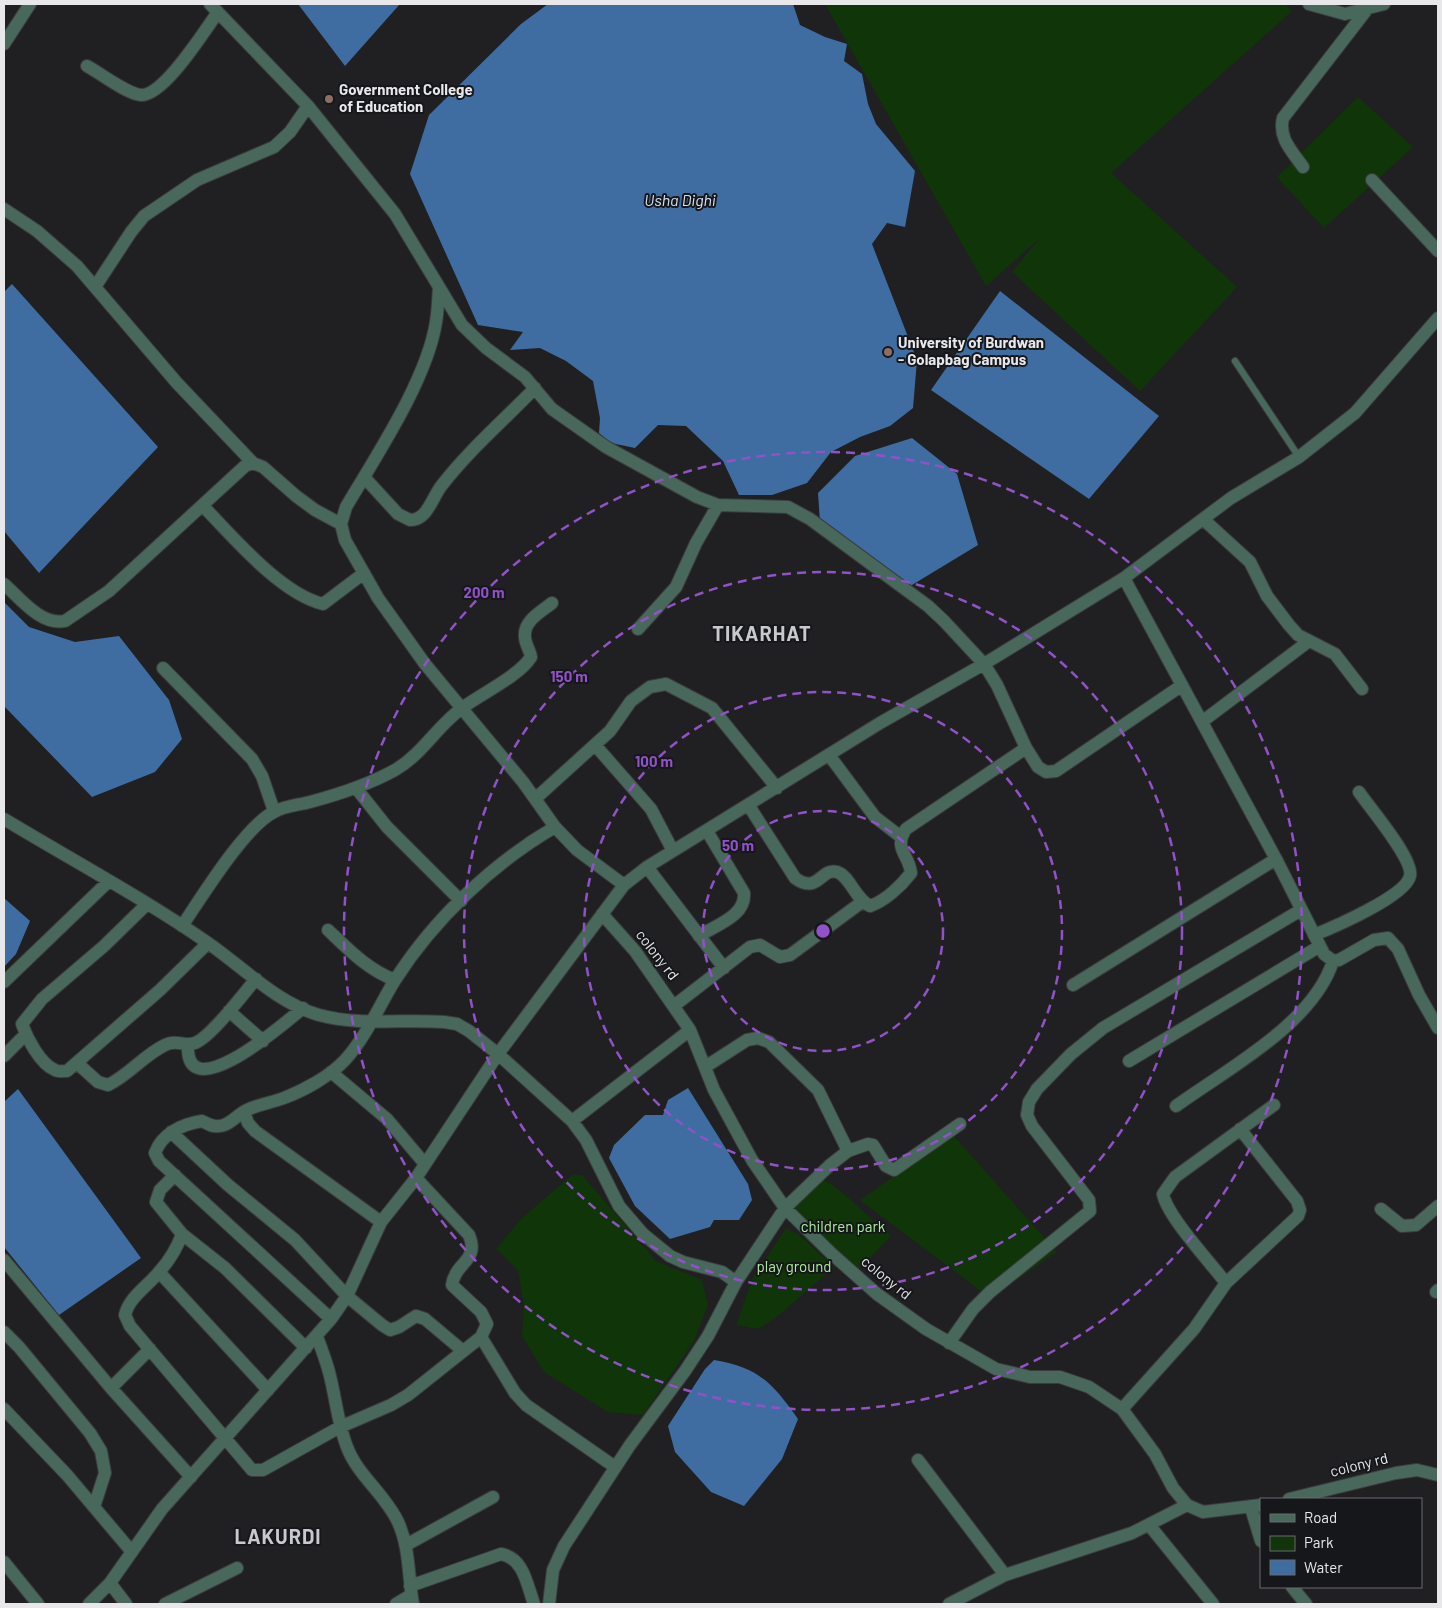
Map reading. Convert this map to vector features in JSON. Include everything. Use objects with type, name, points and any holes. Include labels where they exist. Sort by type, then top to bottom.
[{"type":"street","points":[[4,44],[30,4]]},
{"type":"street","points":[[1309,4],[1345,14],[1384,4]]},
{"type":"street","points":[[87,66],[135,94],[151,94],[165,82],[214,8],[308,106],[396,214],[462,325],[486,348],[525,377],[552,408],[606,447],[697,497],[718,505],[788,507],[810,519],[928,606],[984,664],[997,685],[1026,748],[1038,767],[1046,772],[1056,771],[1181,686]]},
{"type":"street","points":[[1303,167],[1283,137],[1280,128],[1282,118],[1368,8]]},
{"type":"street","points":[[95,287],[131,232],[144,216],[198,180],[274,147],[290,132],[308,106]]},
{"type":"street","points":[[1372,180],[1438,251]]},
{"type":"street","points":[[4,209],[37,231],[77,266],[177,383],[253,463],[263,466],[315,510],[341,524]]},
{"type":"street","points":[[440,288],[436,323],[428,354],[413,388],[346,507],[341,524],[345,540],[378,598],[460,709],[535,799],[555,827],[578,850],[624,886]]},
{"type":"street","points":[[89,1604],[110,1583],[162,1509],[331,1319],[347,1296],[381,1222],[416,1178],[498,1054],[624,886],[647,867],[1124,578],[1231,498],[1299,457],[1355,413],[1438,318]]},
{"type":"street","points":[[364,477],[398,514],[410,520],[420,517],[429,508],[441,486],[535,388]]},
{"type":"street","points":[[4,584],[48,620],[58,622],[65,620],[109,591],[245,466],[253,463]]},
{"type":"street","points":[[638,630],[676,587],[696,543],[718,505]]},
{"type":"street","points":[[203,506],[249,554],[292,590],[309,601],[323,604],[364,573]]},
{"type":"street","points":[[1203,519],[1250,562],[1276,608],[1298,635],[1323,646],[1335,654],[1362,689]]},
{"type":"street","points":[[1124,578],[1276,859],[1317,941],[1328,959],[1333,961]]},
{"type":"street","points":[[182,926],[223,867],[258,823],[274,811],[356,788],[397,769],[420,750],[460,709],[493,686],[519,672],[531,657],[524,639],[525,630],[532,618],[552,603]]},
{"type":"street","points":[[1203,722],[1309,641]]},
{"type":"street","points":[[163,668],[252,759],[262,776],[274,811]]},
{"type":"street","points":[[535,799],[610,731],[631,701],[650,687],[666,684],[681,690],[712,708],[778,788]]},
{"type":"street","points":[[595,745],[651,809],[673,851]]},
{"type":"street","points":[[749,806],[795,878],[803,884],[811,884],[831,872],[837,872],[844,877],[862,902],[870,906],[877,903],[904,882],[911,873],[910,864],[900,846],[901,837],[906,829],[1026,748]]},
{"type":"street","points":[[829,755],[875,817],[901,837]]},
{"type":"street","points":[[356,788],[387,827],[461,901]]},
{"type":"street","points":[[1129,1062],[1317,941],[1360,916],[1405,885],[1410,876],[1409,866],[1359,792]]},
{"type":"street","points":[[4,819],[182,926],[208,943],[284,1000],[318,1015],[348,1020],[457,1024],[498,1054],[572,1121],[586,1140],[619,1206],[643,1234],[670,1256],[683,1262],[722,1272],[736,1282]]},
{"type":"street","points":[[331,1319],[159,1161],[155,1153],[158,1144],[172,1132],[190,1123],[202,1121],[211,1126],[221,1126],[244,1112],[284,1098],[331,1072],[345,1060],[418,948],[461,901],[522,848],[555,827]]},
{"type":"street","points":[[699,936],[739,912],[745,902],[744,893],[707,831]]},
{"type":"street","points":[[1073,985],[1276,859]]},
{"type":"street","points":[[647,867],[724,968]]},
{"type":"street","points":[[4,982],[110,881]]},
{"type":"street","points":[[674,1006],[750,947],[760,945],[780,956],[790,955],[862,902]]},
{"type":"street","points":[[147,904],[104,946],[32,1009],[22,1024],[26,1034],[46,1064],[56,1071],[67,1071],[77,1063],[160,990],[208,943]]},
{"type":"street","points":[[948,1343],[973,1309],[990,1292],[1090,1211],[1089,1200],[1032,1126],[1027,1115],[1029,1102],[1037,1089],[1071,1054],[1103,1028],[1301,910]]},
{"type":"street","name":"colony rd","points":[[602,914],[635,951],[690,1030],[730,1124],[785,1208],[877,1294],[948,1343],[996,1369],[1030,1377],[1060,1377],[1089,1387],[1122,1409],[1154,1454],[1173,1488],[1188,1505]]},
{"type":"street","points":[[328,930],[378,974],[396,980]]},
{"type":"street","points":[[1176,1106],[1287,1025],[1320,989],[1329,975],[1333,961],[1374,940],[1388,938],[1398,949],[1419,995],[1438,1028]]},
{"type":"street","points":[[77,1063],[98,1082],[108,1085],[121,1079],[164,1045],[176,1041],[188,1044],[196,1042],[208,1033],[229,1011],[256,979]]},
{"type":"street","points":[[188,1044],[187,1053],[193,1064],[203,1069],[217,1068],[263,1041],[303,1008]]},
{"type":"street","points":[[229,1011],[263,1041]]},
{"type":"street","points":[[572,1121],[690,1030]]},
{"type":"street","points":[[4,1056],[26,1034]]},
{"type":"street","points":[[705,1067],[747,1040],[758,1038],[769,1042],[818,1090],[848,1151]]},
{"type":"street","points":[[331,1072],[387,1119],[425,1164]]},
{"type":"street","points":[[1226,1282],[1174,1216],[1165,1202],[1164,1194],[1175,1177],[1274,1105]]},
{"type":"street","points":[[244,1112],[248,1123],[255,1131],[381,1222]]},
{"type":"street","points":[[549,1604],[553,1570],[564,1546],[615,1467],[685,1371],[708,1336],[736,1282],[785,1208],[830,1165],[848,1151],[868,1144],[873,1145],[886,1166],[894,1170],[960,1124]]},
{"type":"street","points":[[1122,1409],[1194,1329],[1226,1282],[1244,1264],[1293,1223],[1300,1210],[1297,1201],[1240,1129]]},
{"type":"street","points":[[172,1132],[228,1185],[295,1240],[347,1296],[382,1325],[390,1330],[399,1328],[416,1316],[425,1319],[463,1351]]},
{"type":"street","points":[[175,1176],[160,1190],[156,1202],[182,1234],[225,1268],[306,1348]]},
{"type":"street","points":[[182,1234],[177,1247],[160,1272],[127,1305],[124,1315],[130,1326],[252,1470],[263,1470],[340,1427],[391,1405],[408,1395],[480,1337],[487,1324],[481,1312],[452,1285],[454,1276],[471,1256],[473,1245],[469,1235],[416,1178]]},
{"type":"street","points":[[1381,1209],[1402,1226],[1416,1225],[1438,1206]]},
{"type":"street","points":[[4,1260],[110,1388],[191,1477]]},
{"type":"street","points":[[160,1272],[268,1390]]},
{"type":"street","points":[[4,1332],[55,1390],[90,1433],[101,1451],[105,1473],[94,1507]]},
{"type":"street","points":[[317,1336],[330,1375],[340,1427],[356,1466],[388,1504],[398,1523],[406,1545],[412,1595]]},
{"type":"street","points":[[480,1337],[515,1393],[526,1405],[615,1467]]},
{"type":"street","points":[[110,1388],[150,1349]]},
{"type":"street","points":[[4,1409],[94,1507],[132,1552]]},
{"type":"street","points":[[918,1460],[1005,1575]]},
{"type":"street","name":"colony rd","points":[[1293,1498],[1396,1472],[1417,1470],[1438,1475]]},
{"type":"street","points":[[406,1545],[493,1497]]},
{"type":"street","points":[[949,1604],[1005,1575],[1150,1526],[1188,1505],[1204,1512],[1256,1506],[1260,1534]]},
{"type":"street","points":[[1150,1526],[1213,1604]]},
{"type":"street","points":[[396,1604],[501,1554],[511,1556],[519,1564],[534,1604]]},
{"type":"street","points":[[4,1562],[38,1604]]},
{"type":"street","points":[[165,1604],[237,1568]]},
{"type":"street","points":[[110,1583],[126,1604]]},
{"type":"street","points":[[1293,1588],[1306,1604]]},
{"type":"lane","points":[[1235,361],[1299,457]]},
{"type":"green space","points":[[825,4],[1285,4],[1292,11],[1111,173],[1237,287],[1140,391],[1012,272],[1041,237],[986,286]]},
{"type":"green space","points":[[1358,97],[1413,147],[1324,228],[1277,177]]},
{"type":"green space","points":[[953,1135],[1057,1252],[990,1298],[860,1200]]},
{"type":"green space","points":[[572,1175],[582,1175],[656,1261],[702,1280],[708,1305],[694,1341],[643,1415],[608,1412],[544,1372],[522,1336],[524,1306],[518,1270],[496,1249],[522,1218]]},
{"type":"green space","name":"children park","points":[[821,1178],[849,1198],[891,1236],[859,1269],[838,1258],[789,1209]]},
{"type":"green space","name":"play ground","points":[[786,1228],[799,1235],[834,1267],[778,1316],[758,1329],[736,1325],[753,1278]]},
{"type":"water","points":[[298,4],[400,4],[345,66]]},
{"type":"water","name":"Usha Dighi","points":[[548,4],[793,4],[800,25],[825,37],[847,44],[844,61],[862,74],[868,104],[876,124],[915,171],[905,227],[887,223],[872,244],[917,360],[913,408],[890,426],[860,437],[831,452],[807,483],[772,495],[739,495],[723,461],[686,426],[658,425],[635,448],[611,443],[599,433],[600,418],[593,381],[566,361],[540,348],[510,350],[523,332],[478,325],[410,174],[429,115],[521,24]]},
{"type":"water","points":[[12,284],[158,447],[39,573],[4,531],[4,292]]},
{"type":"water","points":[[1000,291],[1159,416],[1089,499],[931,390]]},
{"type":"water","points":[[912,438],[957,474],[978,545],[907,588],[820,522],[818,493],[855,456]]},
{"type":"water","points":[[4,602],[29,627],[75,642],[119,636],[169,700],[182,739],[155,772],[92,797],[4,706]]},
{"type":"water","points":[[4,898],[30,921],[16,954],[4,967]]},
{"type":"water","points":[[688,1088],[748,1184],[752,1200],[739,1220],[714,1220],[710,1227],[670,1239],[635,1206],[609,1158],[614,1145],[645,1115],[663,1115],[668,1100]]},
{"type":"water","points":[[18,1089],[141,1258],[59,1315],[4,1247],[4,1102]]},
{"type":"water","points":[[714,1360],[743,1367],[764,1379],[781,1396],[798,1419],[782,1459],[744,1506],[711,1492],[675,1452],[668,1426],[705,1369]]},
{"type":"place","name":"Government College of Education","points":[[329,99]]},
{"type":"place","name":"University of Burdwan - Golapbag Campus","points":[[888,352]]},
{"type":"district","name":"TIKARHAT","points":[[762,634]]},
{"type":"district","name":"LAKURDI","points":[[278,1537]]}]
